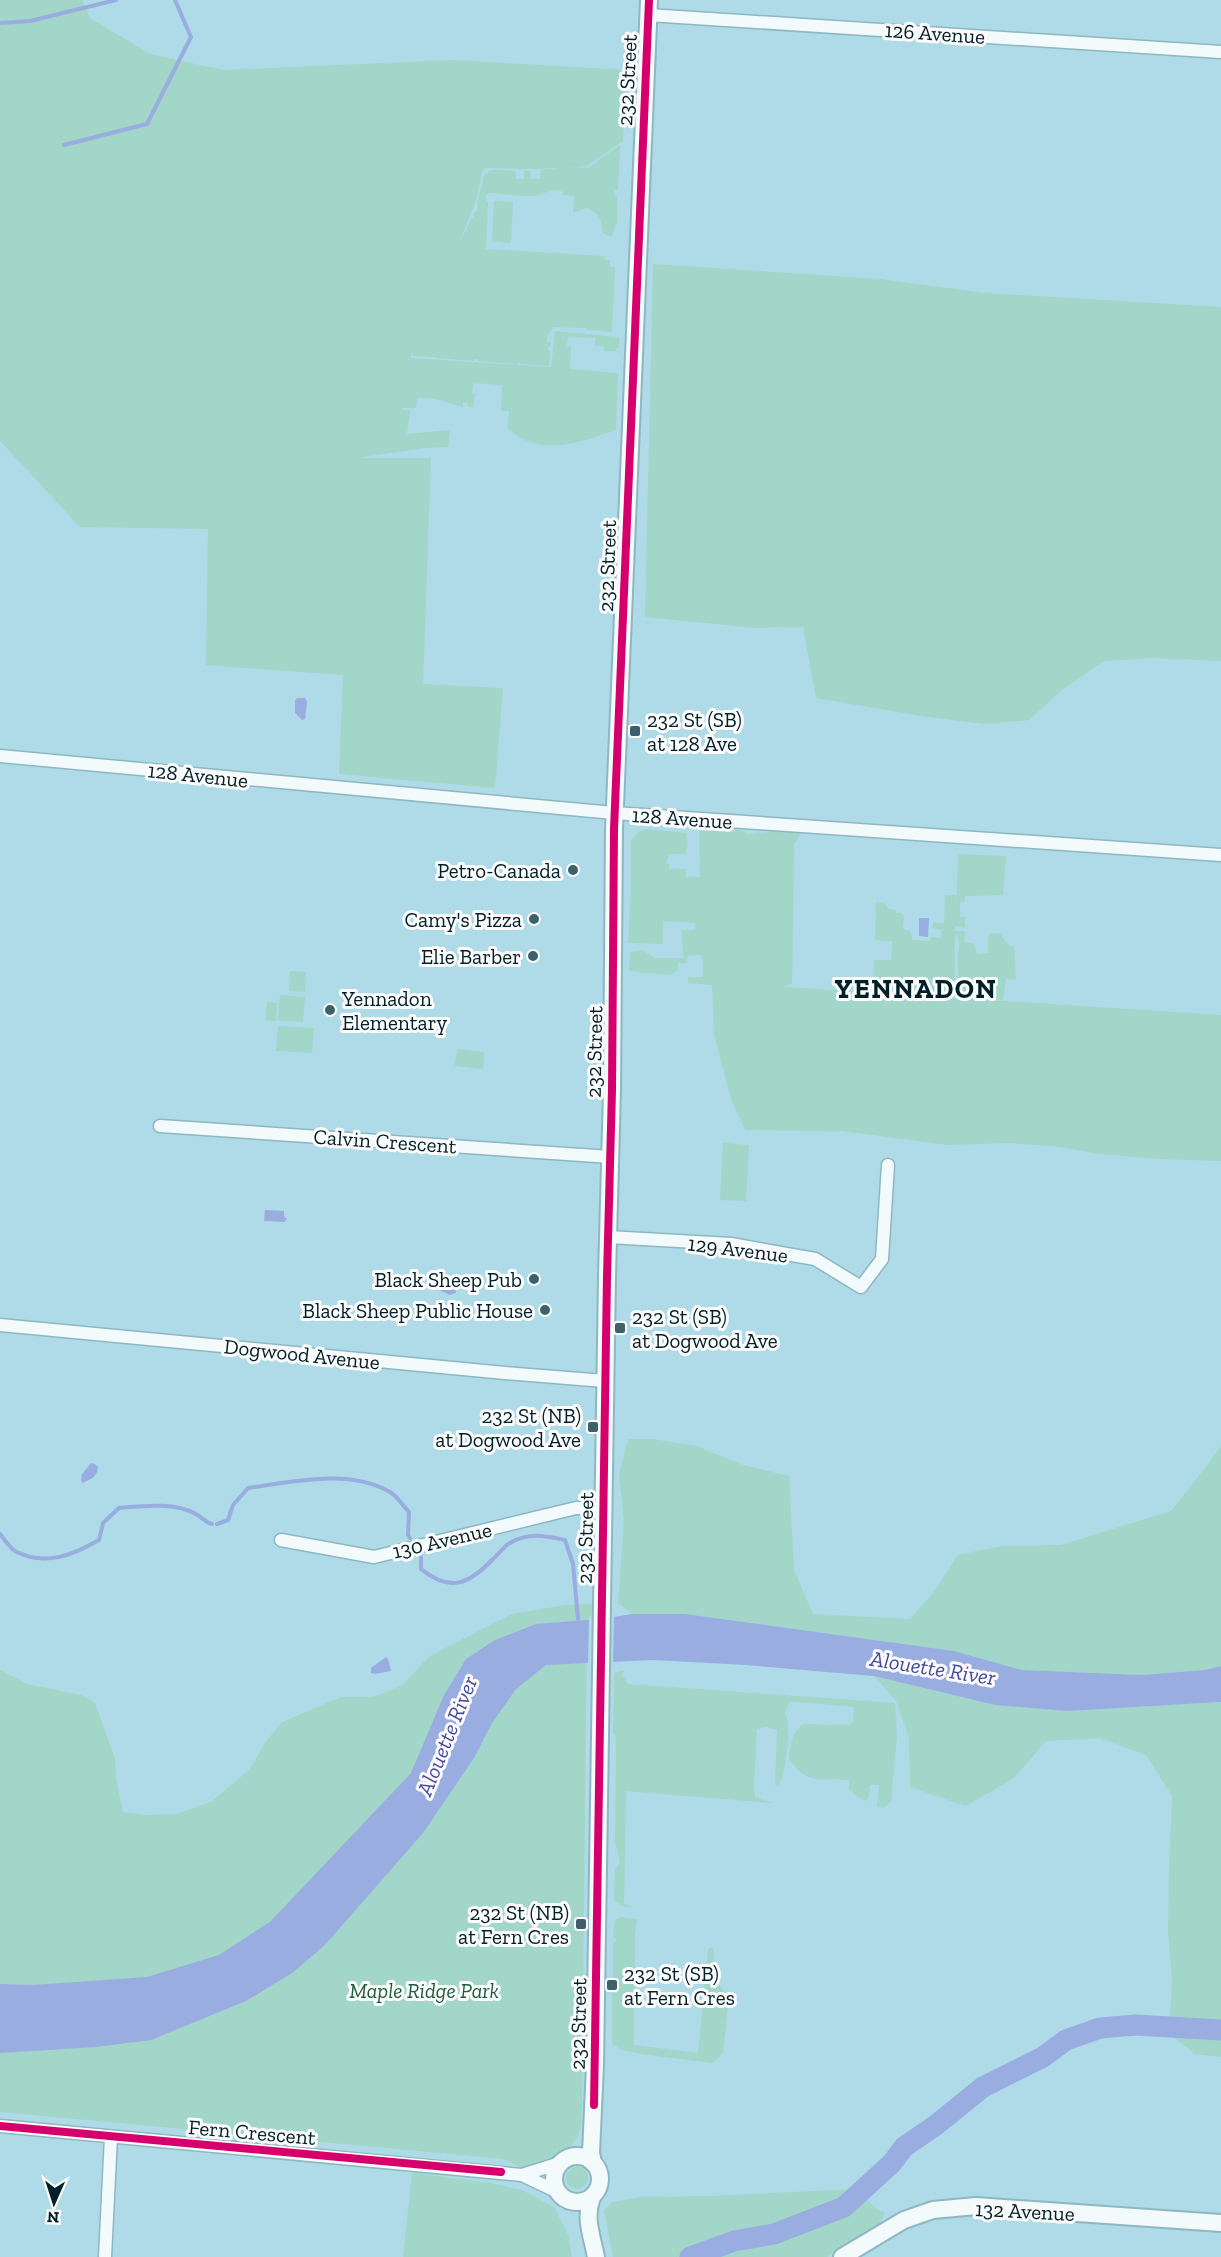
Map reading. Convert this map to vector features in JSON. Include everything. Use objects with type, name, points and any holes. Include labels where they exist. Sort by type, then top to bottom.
[{"type":"main road","name":"232 Street","points":[[593,2163],[591,2152],[596,2065],[605,1381],[611,1157],[614,813],[649,8]]},
{"type":"main road","points":[[589,2233],[563,2197],[554,2177],[564,2160],[592,2125]]},
{"type":"main road","points":[[564,2160],[578,2156],[593,2163],[598,2170],[600,2178],[598,2188],[592,2196],[588,2215],[589,2233],[596,2257]]},
{"type":"main road","points":[[563,2197],[578,2202],[592,2196]]},
{"type":"main road","name":"132 Avenue","points":[[842,2257],[904,2220],[933,2210],[976,2206],[1221,2223]]},
{"type":"street","name":"126 Avenue","points":[[649,8],[1221,52]]},
{"type":"street","name":"128 Avenue","points":[[0,756],[614,813],[1221,855]]},
{"type":"street","name":"Calvin Crescent","points":[[160,1126],[611,1157]]},
{"type":"street","name":"129 Avenue","points":[[608,1237],[731,1244],[815,1259],[861,1287],[882,1259],[888,1165]]},
{"type":"street","name":"Dogwood Avenue","points":[[0,1324],[489,1372],[605,1381]]},
{"type":"street","name":"130 Avenue","points":[[281,1540],[374,1557],[576,1508],[603,1508]]},
{"type":"street","name":"Fern Crescent","points":[[0,2126],[522,2175],[563,2197]]},
{"type":"street","points":[[105,2257],[111,2137]]},
{"type":"street","name":"Fern Crescent","points":[[522,2175],[564,2160]]},
{"type":"green space","points":[[0,0],[82,0],[90,18],[150,54],[223,70],[452,60],[627,70],[623,141],[587,166],[568,167],[588,168],[620,145],[618,190],[614,190],[614,195],[617,196],[617,223],[611,237],[603,233],[601,221],[591,210],[586,208],[573,213],[574,196],[563,195],[563,192],[552,190],[534,196],[489,193],[486,195],[488,202],[486,249],[605,256],[605,260],[610,260],[610,267],[615,267],[612,332],[586,330],[586,328],[552,327],[551,332],[548,333],[547,342],[551,342],[548,347],[549,366],[518,362],[518,364],[478,361],[478,359],[474,361],[412,356],[414,347],[410,358],[551,367],[555,331],[619,337],[619,348],[616,348],[616,351],[604,351],[604,346],[595,346],[595,338],[568,337],[567,346],[571,347],[570,369],[618,373],[616,430],[575,443],[547,445],[534,443],[508,429],[509,411],[501,411],[502,385],[473,383],[472,394],[475,394],[473,407],[468,407],[467,403],[463,403],[463,407],[436,399],[417,398],[416,408],[402,408],[402,410],[410,410],[407,434],[450,430],[448,447],[356,458],[431,458],[423,684],[503,688],[495,788],[339,774],[343,675],[206,665],[208,529],[80,527],[0,441]],"holes":[[[565,167],[541,170],[540,179],[531,179],[530,171],[524,171],[524,179],[516,179],[516,172],[513,170],[490,170],[484,176],[474,218],[460,241],[476,200],[483,168]]]},
{"type":"green space","points":[[494,201],[513,202],[511,243],[492,241]]},
{"type":"green space","points":[[653,264],[879,279],[985,293],[1221,307],[1221,661],[1153,658],[1104,661],[1062,690],[1029,720],[984,724],[816,698],[803,627],[756,628],[645,617]]},
{"type":"green space","points":[[646,829],[686,833],[688,843],[686,854],[669,854],[666,863],[669,864],[669,869],[686,869],[686,877],[700,877],[699,832],[702,830],[735,832],[736,829],[749,834],[775,831],[798,832],[800,835],[794,844],[792,983],[784,987],[1221,1015],[1221,1161],[1098,1154],[1061,1147],[1011,1143],[948,1145],[842,1131],[745,1130],[731,1099],[714,1034],[712,985],[688,983],[688,977],[703,977],[703,959],[700,955],[688,955],[687,963],[678,963],[677,971],[670,975],[629,971],[630,952],[642,950],[655,958],[683,958],[682,930],[695,930],[696,923],[663,921],[663,944],[628,943],[631,841],[638,832]]},
{"type":"green space","points":[[958,854],[1006,856],[1003,895],[965,896],[965,902],[960,902],[960,917],[965,917],[965,928],[955,926],[955,931],[965,931],[964,942],[974,944],[977,954],[988,953],[990,933],[1000,934],[1009,946],[1014,946],[1016,979],[1006,979],[1003,1000],[978,998],[974,993],[961,992],[956,989],[959,946],[958,936],[955,935],[954,994],[873,990],[874,960],[891,960],[892,941],[875,940],[876,902],[885,904],[888,909],[896,910],[896,913],[904,916],[903,929],[911,931],[912,940],[930,941],[931,937],[941,938],[942,930],[932,928],[933,923],[944,923],[945,895],[956,895],[956,912]]},
{"type":"green space","points":[[290,971],[306,972],[305,992],[289,991]]},
{"type":"green space","points":[[280,995],[305,997],[303,1022],[278,1020]]},
{"type":"green space","points":[[267,1002],[277,1003],[276,1021],[266,1020]]},
{"type":"green space","points":[[278,1026],[314,1028],[312,1053],[276,1051]]},
{"type":"green space","points":[[457,1049],[484,1052],[483,1069],[455,1066]]},
{"type":"green space","points":[[723,1143],[749,1145],[746,1201],[720,1200]]},
{"type":"green space","points":[[628,1439],[653,1439],[697,1446],[740,1464],[789,1476],[794,1570],[813,1614],[910,1619],[934,1592],[958,1555],[1001,1546],[1061,1545],[1171,1511],[1221,1446],[1221,1666],[1205,1670],[1142,1675],[1022,1670],[954,1651],[685,1614],[632,1614],[618,1603],[624,1521],[619,1475]]},
{"type":"green space","name":"Maple Ridge Park","points":[[600,1603],[600,1619],[587,1620],[582,2107],[578,2135],[562,2154],[538,2166],[522,2167],[504,2159],[0,2112],[0,1670],[27,1684],[81,1695],[95,1703],[115,1759],[116,1780],[123,1812],[144,1815],[176,1814],[211,1802],[250,1769],[265,1743],[282,1722],[341,1697],[372,1697],[401,1686],[430,1656],[512,1614],[566,1605]]},
{"type":"green space","points":[[624,1671],[622,1675],[628,1684],[895,1703],[897,1736],[891,1802],[883,1808],[877,1807],[879,1785],[870,1785],[866,1801],[849,1789],[849,1780],[814,1778],[801,1773],[795,1767],[789,1758],[792,1740],[799,1728],[803,1724],[849,1725],[853,1722],[854,1707],[790,1701],[785,1712],[788,1728],[787,1749],[779,1786],[775,1785],[777,1730],[767,1727],[757,1729],[755,1797],[774,1803],[626,1791],[624,1904],[634,1907],[621,1905],[614,1900],[615,1870],[620,1862],[615,1841],[616,1737],[613,1733],[614,1673]]},
{"type":"green space","points":[[874,1676],[995,1705],[1067,1711],[1221,1702],[1221,2057],[1195,2054],[1169,2034],[1172,1980],[1168,1931],[1172,1796],[1146,1755],[1099,1738],[1046,1741],[1014,1778],[966,1806],[910,1787],[909,1738],[896,1701]]},
{"type":"green space","points":[[621,1917],[637,1919],[634,2045],[698,2053],[708,1950],[710,1947],[714,1949],[713,1981],[722,1988],[728,2005],[723,2053],[713,2063],[641,2054],[621,2050],[612,2043],[612,1993],[617,1993],[617,1981],[613,1980],[613,1942],[616,1942],[616,1938],[613,1938],[616,1919]]},
{"type":"green space","points":[[577,2167],[585,2170],[588,2178],[585,2186],[577,2189],[569,2186],[566,2178],[569,2170]]},
{"type":"green space","points":[[412,2173],[492,2183],[522,2190],[554,2207],[568,2235],[572,2257],[403,2257]]},
{"type":"green space","points":[[855,2189],[878,2210],[885,2213],[880,2223],[827,2257],[613,2257],[604,2211],[612,2202],[640,2197]]},
{"type":"water","points":[[297,698],[305,698],[307,702],[305,719],[302,720],[295,713]]},
{"type":"water","points":[[919,918],[929,918],[928,937],[919,936]]},
{"type":"water","points":[[265,1210],[284,1211],[287,1219],[284,1222],[264,1221]]},
{"type":"water","points":[[442,1285],[455,1286],[456,1293],[450,1295],[439,1290]]},
{"type":"water","points":[[91,1463],[98,1467],[96,1474],[83,1483],[82,1474]]},
{"type":"water","name":"Alouette River","points":[[632,1614],[685,1614],[954,1651],[1022,1670],[1142,1675],[1205,1670],[1221,1666],[1221,1702],[1067,1711],[995,1705],[874,1676],[653,1660],[546,1665],[516,1689],[492,1723],[474,1758],[423,1833],[325,1945],[292,1973],[246,2001],[151,2040],[96,2047],[0,2053],[0,1984],[33,1985],[147,1977],[219,1955],[270,1922],[411,1773],[444,1695],[466,1659],[495,1640],[536,1624]]},
{"type":"water","points":[[386,1657],[391,1671],[371,1673],[371,1668]]},
{"type":"pier","points":[[614,1614],[613,1665],[588,1667],[589,1616]]},
{"type":"waterway","points":[[0,23],[30,21],[116,0]]},
{"type":"waterway","points":[[64,145],[147,124],[191,37],[175,0]]},
{"type":"waterway","points":[[217,1524],[228,1520],[233,1505],[248,1488],[301,1480],[357,1480],[390,1492],[398,1499],[409,1512],[408,1535],[410,1538]]},
{"type":"waterway","points":[[0,1534],[15,1551],[26,1556],[48,1559],[69,1554],[99,1540],[103,1523],[119,1508],[138,1506],[178,1508],[188,1510],[212,1524]]},
{"type":"waterway","points":[[421,1556],[421,1569],[442,1581],[451,1583],[468,1579],[476,1574],[506,1546],[524,1537],[551,1537],[565,1540],[573,1564],[578,1619]]},
{"type":"waterway","points":[[690,2257],[734,2241],[774,2234],[844,2207],[892,2163],[904,2147],[936,2125],[983,2087],[1043,2057],[1066,2040],[1100,2028],[1136,2025],[1221,2030]]},
{"type":"cycle path","points":[[594,2105],[612,1090],[614,829],[649,0]]},
{"type":"cycle path","points":[[0,2126],[501,2172]]},
{"type":"place","name":"232 St (SB) at 128 Ave","points":[[635,731]]},
{"type":"place","name":"Petro-Canada","points":[[573,870]]},
{"type":"place","name":"Camy's Pizza","points":[[534,919]]},
{"type":"place","name":"Elie Barber","points":[[533,956]]},
{"type":"place","name":"Yennadon Elementary","points":[[330,1010]]},
{"type":"place","name":"Black Sheep Pub","points":[[534,1279]]},
{"type":"place","name":"Black Sheep Public House","points":[[545,1310]]},
{"type":"place","name":"232 St (SB) at Dogwood Ave","points":[[620,1328]]},
{"type":"place","name":"232 St (NB) at Dogwood Ave","points":[[593,1427]]},
{"type":"place","name":"232 St (NB) at Fern Cres","points":[[581,1924]]},
{"type":"place","name":"232 St (SB) at Fern Cres","points":[[612,1985]]},
{"type":"district","name":"YENNADON","points":[[916,989]]}]
